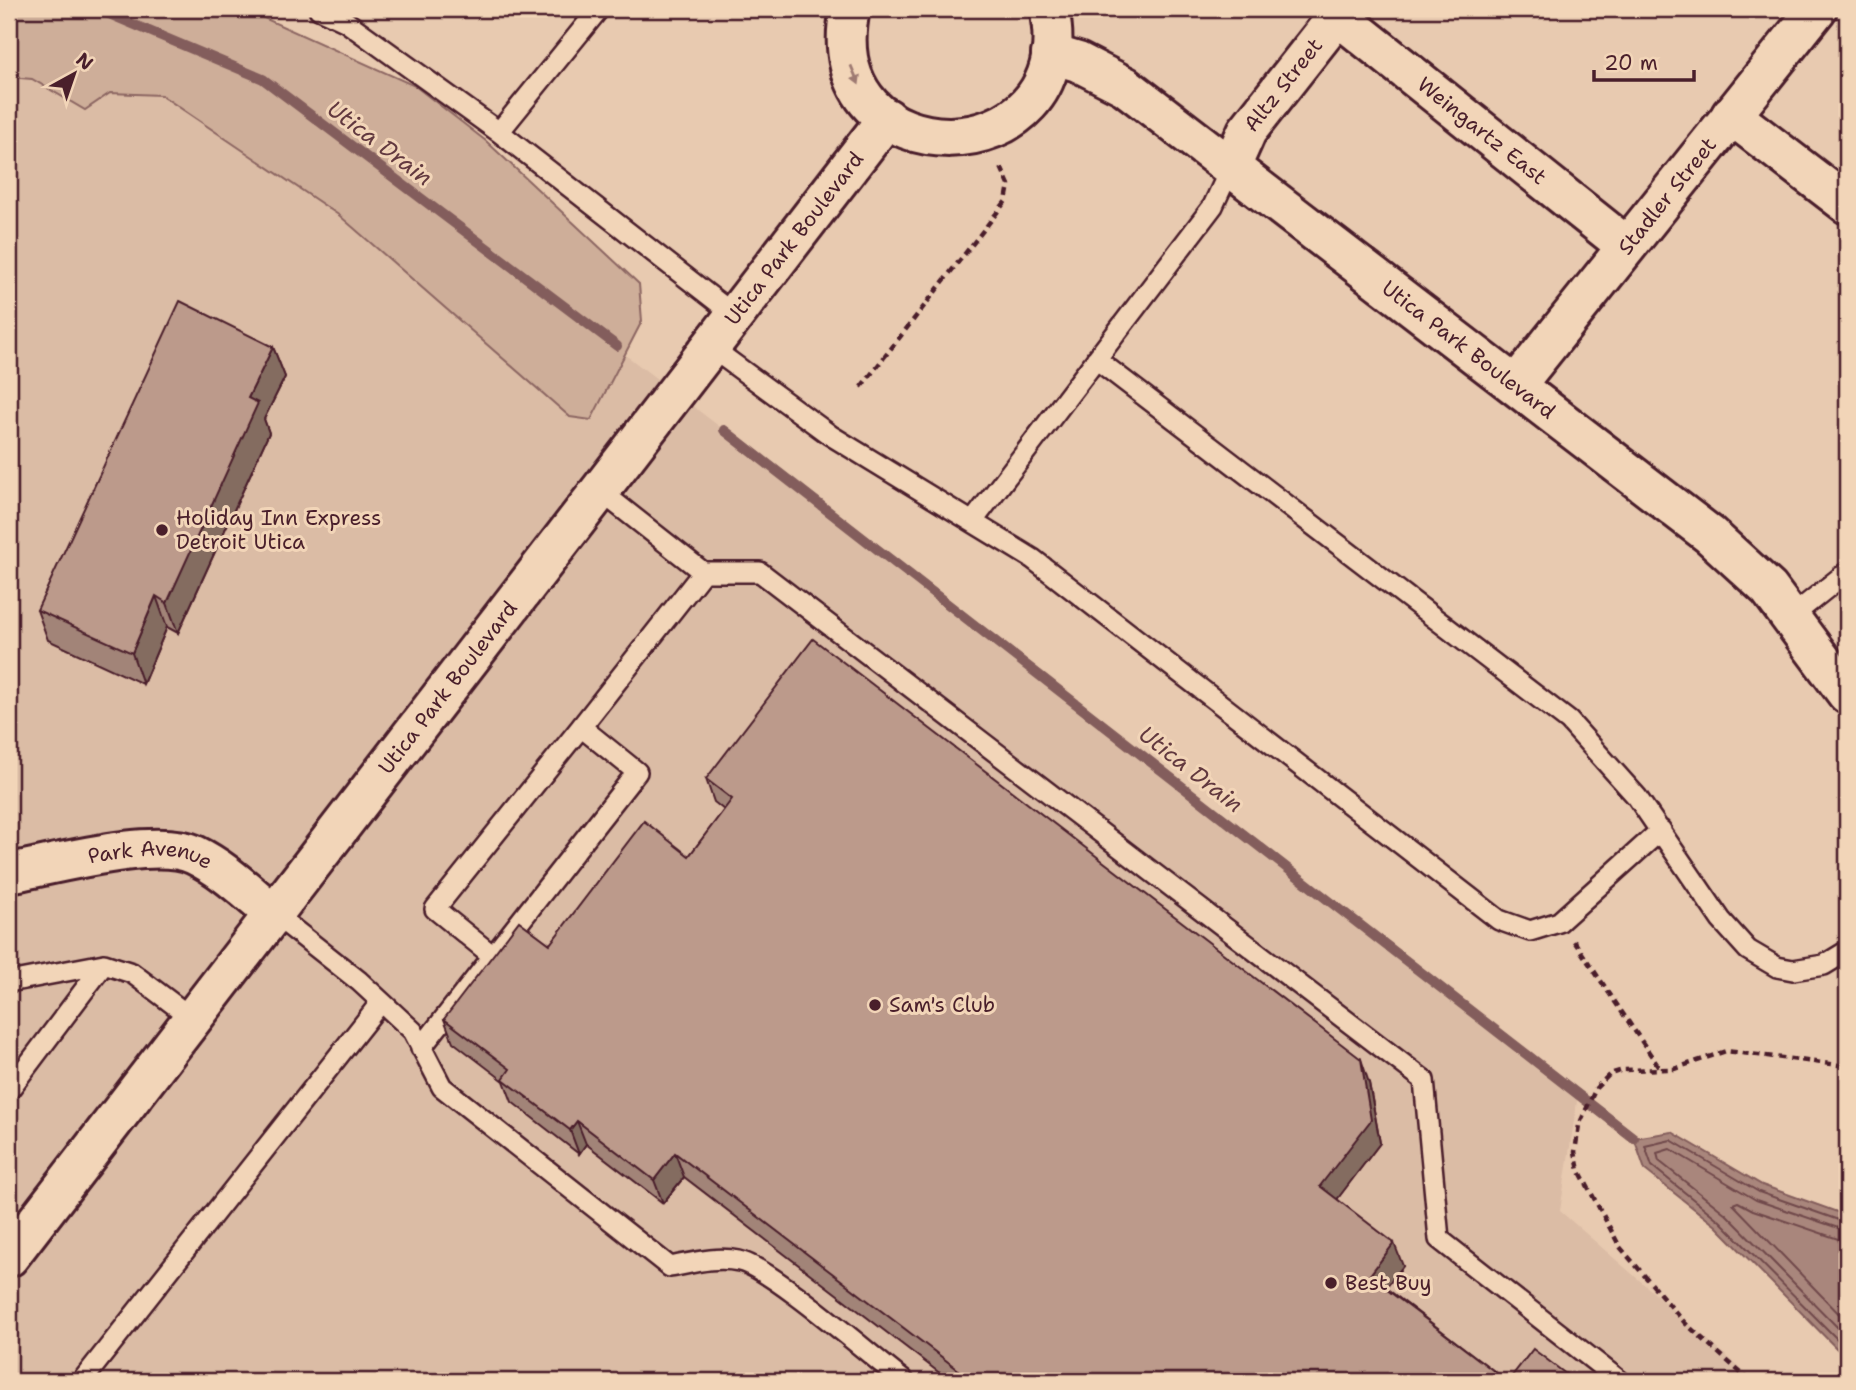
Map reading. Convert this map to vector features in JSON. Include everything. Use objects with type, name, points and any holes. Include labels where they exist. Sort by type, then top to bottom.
[{"type":"street","points":[[849,9],[846,46],[850,66],[871,104],[887,118],[925,136],[946,139],[987,132],[1014,116],[1035,93],[1051,54],[1053,33],[1049,9]]},
{"type":"street","name":"Stadler Street","points":[[1516,385],[1625,245],[1817,9]]},
{"type":"street","name":"Altz Street","points":[[1231,167],[1247,131],[1332,14]]},
{"type":"street","name":"Weingartz East","points":[[1332,14],[1625,245]]},
{"type":"street","name":"Utica Park Boulevard","points":[[1051,54],[1096,70],[1125,86],[1740,559],[1792,617],[1847,694]]},
{"type":"street","points":[[1731,115],[1847,204]]},
{"type":"street","name":"Utica Park Boulevard","points":[[9,1257],[733,314],[887,118]]},
{"type":"street","name":"Park Avenue","points":[[9,873],[130,851],[172,847],[215,866],[273,913]]},
{"type":"lane","points":[[318,9],[345,21],[499,132],[733,314]]},
{"type":"lane","points":[[499,132],[599,9]]},
{"type":"lane","points":[[973,521],[1213,206],[1231,167]]},
{"type":"lane","points":[[709,346],[830,435],[1033,559],[1499,919],[1530,931],[1542,929],[1572,914],[1661,831]]},
{"type":"lane","points":[[1096,359],[1569,722],[1616,771],[1661,831],[1721,920],[1762,960],[1777,967],[1810,969],[1847,951]]},
{"type":"lane","points":[[599,490],[703,572],[760,572],[1424,1080],[1439,1239],[1620,1381]]},
{"type":"lane","points":[[493,956],[435,909],[703,572]]},
{"type":"lane","points":[[1792,617],[1847,572]]},
{"type":"lane","points":[[421,1048],[637,772],[581,727]]},
{"type":"lane","points":[[273,913],[412,1031],[442,1087],[670,1267],[715,1259],[741,1261],[778,1283],[904,1381]]},
{"type":"lane","points":[[9,982],[104,964],[132,973],[193,1019]]},
{"type":"lane","points":[[9,1090],[104,964]]},
{"type":"lane","points":[[82,1381],[381,1002]]},
{"type":"path","points":[[861,387],[1006,201],[1009,185],[1001,167]]},
{"type":"path","points":[[1573,940],[1661,1070]]},
{"type":"path","points":[[1750,1381],[1713,1350],[1636,1269],[1602,1217],[1579,1170],[1576,1138],[1596,1088],[1610,1074],[1623,1070],[1661,1070],[1698,1063],[1726,1051],[1847,1066]]},
{"type":"shaded area","points":[[9,9],[263,79],[724,430],[1578,1095],[1560,1211],[1755,1381],[9,1381]]},
{"type":"shaded area","points":[[9,9],[244,9],[415,86],[486,141],[639,284],[642,321],[591,420],[570,417],[340,216],[161,95],[110,93],[85,110],[32,79],[9,77]]},
{"type":"water","points":[[1672,1132],[1762,1185],[1843,1214],[1847,1219],[1847,1359],[1716,1226],[1645,1170],[1634,1138]]},
{"type":"building","name":"Holiday Inn Express Detroit Utica","points":[[180,301],[273,347],[248,398],[258,403],[167,603],[156,596],[132,653],[37,610]]},
{"type":"building","name":"Sam's Club","points":[[813,639],[1361,1059],[1371,1120],[1320,1186],[1394,1243],[1369,1276],[1507,1381],[973,1381],[675,1153],[654,1180],[577,1121],[570,1130],[503,1079],[510,1069],[444,1019],[519,921],[550,944],[644,821],[689,856],[732,799],[706,779]]},
{"type":"building","points":[[1533,1349],[1575,1381],[1508,1381]]},
{"type":"waterway","name":"Utica Drain","points":[[97,9],[263,79],[617,346]]},
{"type":"waterway","name":"Utica Drain","points":[[724,430],[1634,1138]]},
{"type":"place","name":"Holiday Inn Express Detroit Utica","points":[[162,530]]},
{"type":"place","name":"Sam's Club","points":[[875,1005]]},
{"type":"place","name":"Best Buy","points":[[1331,1283]]}]
